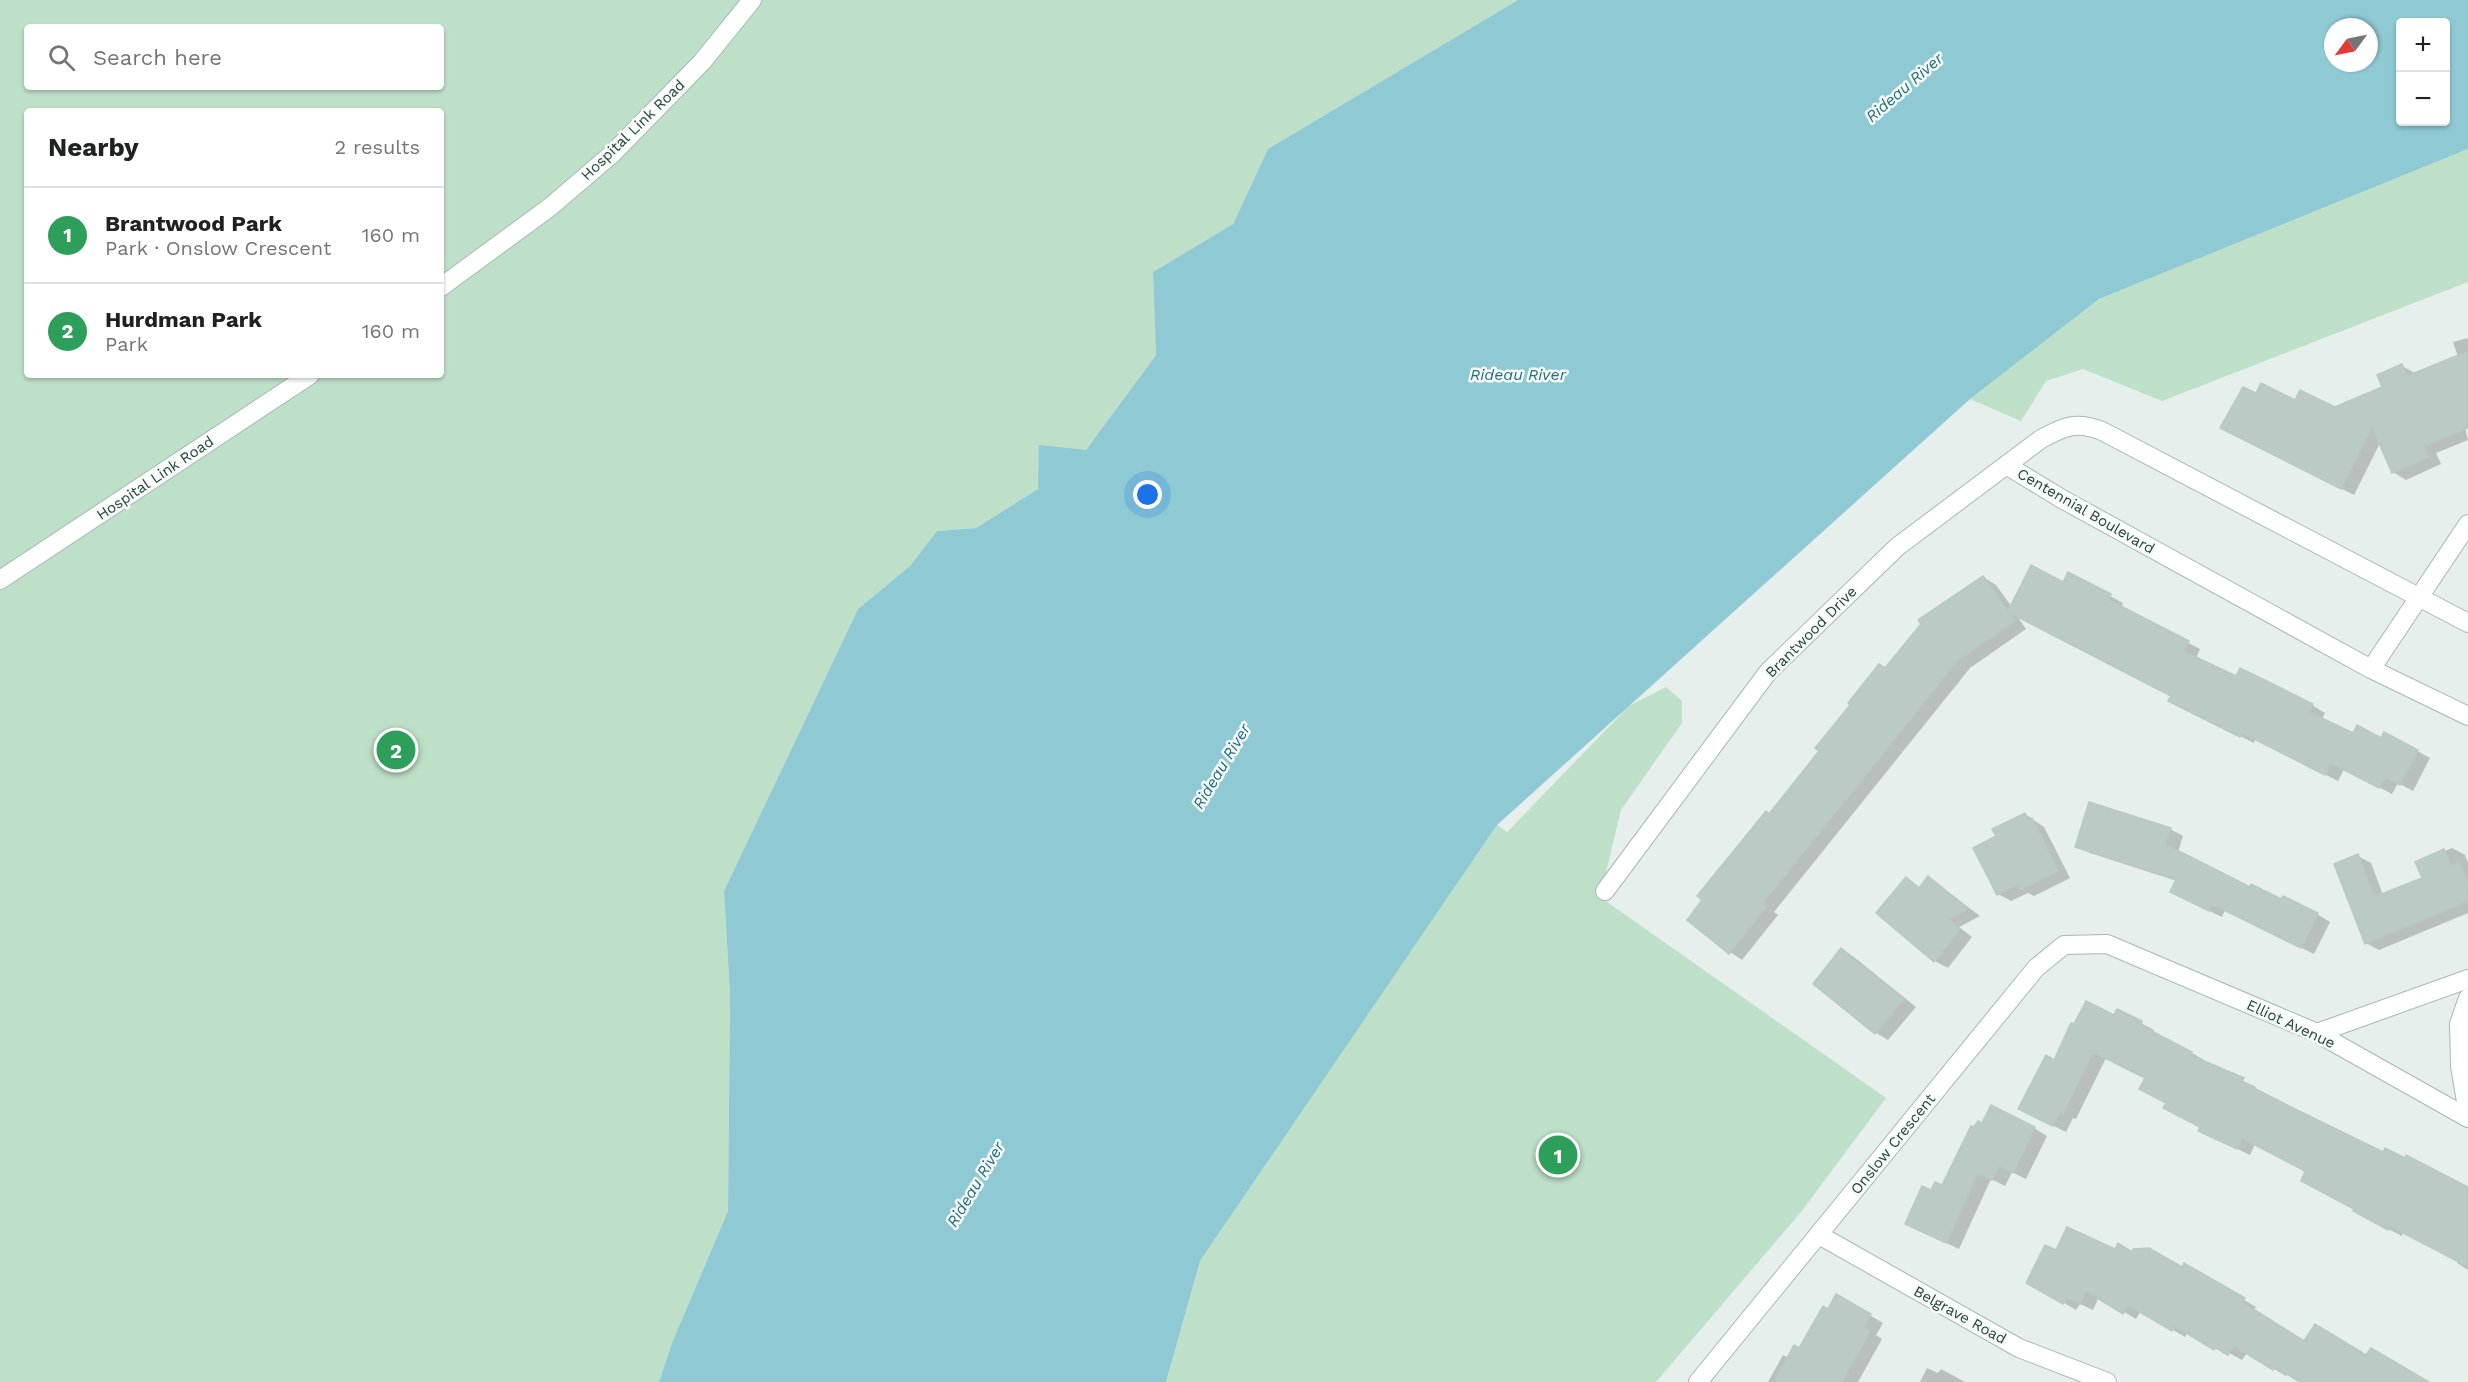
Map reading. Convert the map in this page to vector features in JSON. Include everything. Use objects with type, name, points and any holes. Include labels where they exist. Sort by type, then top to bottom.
[{"type":"street","name":"Hospital Link Road","points":[[444,285],[550,207],[612,154],[702,62],[752,0]]},
{"type":"street","name":"Hospital Link Road","points":[[0,580],[305,378]]},
{"type":"street","name":"Centennial Boulevard","points":[[2468,623],[2102,431],[2084,425],[2055,431],[2006,465],[2062,500],[2371,669],[2468,716]]},
{"type":"street","name":"Brantwood Drive","points":[[1605,891],[1768,672],[1897,547],[2006,465]]},
{"type":"street","points":[[2371,669],[2468,524]]},
{"type":"street","name":"Elliot Avenue","points":[[2107,944],[2317,1033],[2468,1118]]},
{"type":"street","name":"Onslow Crescent","points":[[1698,1382],[2036,968],[2064,945],[2107,944]]},
{"type":"street","points":[[2317,1033],[2468,979]]},
{"type":"street","points":[[2468,998],[2460,1024],[2460,1066],[2468,1113]]},
{"type":"street","name":"Belgrave Road","points":[[1819,1235],[2019,1348],[2107,1382]]},
{"type":"green space","points":[[0,0],[1518,0],[1268,149],[1233,224],[1153,272],[1156,355],[1086,450],[1038,489],[976,528],[937,531],[910,566],[858,609],[724,891],[730,994],[728,1211],[672,1343],[659,1382],[0,1382]]},
{"type":"green space","points":[[2468,149],[2468,282],[2162,401],[2083,369],[2046,381],[2021,421],[1970,399],[2099,299]]},
{"type":"green space","points":[[1666,687],[1682,701],[1682,723],[1621,810],[1600,897],[1886,1098],[1801,1212],[1656,1382],[1166,1382],[1200,1261],[1497,825],[1507,832],[1629,706]]},
{"type":"water","name":"Rideau River","points":[[1518,0],[2468,0],[2468,149],[2099,299],[1970,399],[1497,825],[1200,1261],[1166,1382],[659,1382],[672,1343],[728,1211],[730,994],[724,891],[858,609],[910,566],[937,531],[976,528],[1038,489],[1039,445],[1086,450],[1156,355],[1153,272],[1233,224],[1268,149]]},
{"type":"building","points":[[2468,351],[2468,428],[2424,446],[2429,457],[2392,473],[2372,427],[2341,489],[2220,428],[2243,387],[2256,393],[2261,383],[2295,400],[2300,390],[2335,407],[2382,387],[2377,375],[2402,364],[2407,376]]},
{"type":"building","points":[[2031,565],[2063,582],[2068,572],[2111,594],[2109,600],[2189,641],[2183,651],[2236,676],[2240,668],[2313,704],[2309,712],[2353,733],[2357,725],[2381,738],[2384,732],[2418,750],[2400,785],[2385,777],[2379,788],[2331,763],[2325,775],[2242,733],[2240,737],[2168,701],[2171,696],[2008,612],[2015,621],[1957,661],[1762,904],[1766,907],[1729,954],[1687,920],[1702,900],[1697,896],[1766,811],[1769,814],[1819,751],[1815,748],[1850,705],[1848,703],[1879,664],[1885,668],[1921,624],[1918,620],[1983,576],[2008,611]]},
{"type":"building","points":[[2089,802],[2171,828],[2165,844],[2250,887],[2251,884],[2281,899],[2283,896],[2318,913],[2301,948],[2212,904],[2209,911],[2170,892],[2176,879],[2075,847]]},
{"type":"building","points":[[2025,813],[2028,820],[2032,818],[2058,871],[2020,890],[2018,884],[1997,895],[1973,848],[1996,836],[1992,829]]},
{"type":"building","points":[[2444,849],[2451,866],[2459,862],[2468,883],[2468,901],[2365,944],[2334,864],[2358,854],[2374,897],[2422,878],[2415,862]]},
{"type":"building","points":[[1928,876],[1969,909],[1948,919],[1960,929],[1934,962],[1876,913],[1906,877],[1919,888]]},
{"type":"building","points":[[1841,948],[1904,999],[1875,1034],[1813,984]]},
{"type":"building","points":[[2086,1001],[2114,1015],[2117,1009],[2142,1021],[2140,1025],[2192,1052],[2190,1055],[2244,1078],[2242,1082],[2293,1108],[2383,1152],[2385,1148],[2405,1158],[2406,1155],[2468,1187],[2468,1267],[2390,1226],[2388,1230],[2353,1211],[2354,1209],[2301,1181],[2305,1171],[2242,1138],[2237,1149],[2198,1131],[2200,1127],[2163,1108],[2166,1103],[2139,1089],[2145,1078],[2093,1052],[2063,1113],[2060,1112],[2053,1126],[2018,1109],[2046,1055],[2054,1060],[2071,1023],[2074,1024]]},
{"type":"building","points":[[1991,1105],[2035,1127],[2013,1173],[1999,1166],[1992,1180],[1978,1173],[1946,1243],[1905,1224],[1922,1186],[1931,1190],[1935,1182],[1942,1185],[1971,1126],[1974,1127],[1978,1121],[1982,1123]]},
{"type":"building","points":[[2067,1227],[2115,1249],[2118,1243],[2132,1252],[2133,1249],[2149,1248],[2182,1267],[2184,1263],[2245,1298],[2242,1302],[2304,1341],[2315,1324],[2366,1355],[2371,1348],[2429,1382],[2300,1382],[2275,1367],[2273,1370],[2234,1346],[2228,1355],[2216,1347],[2214,1350],[2175,1326],[2172,1331],[2128,1305],[2123,1314],[2086,1291],[2080,1304],[2066,1298],[2063,1304],[2026,1283],[2045,1245],[2056,1250]]},
{"type":"building","points":[[1836,1294],[1871,1314],[1864,1327],[1870,1331],[1842,1382],[1774,1382],[1794,1345],[1799,1348],[1823,1306],[1828,1309]]},
{"type":"place","name":"Hurdman Park","points":[[396,750]]},
{"type":"place","name":"Brantwood Park","points":[[1558,1155]]}]
